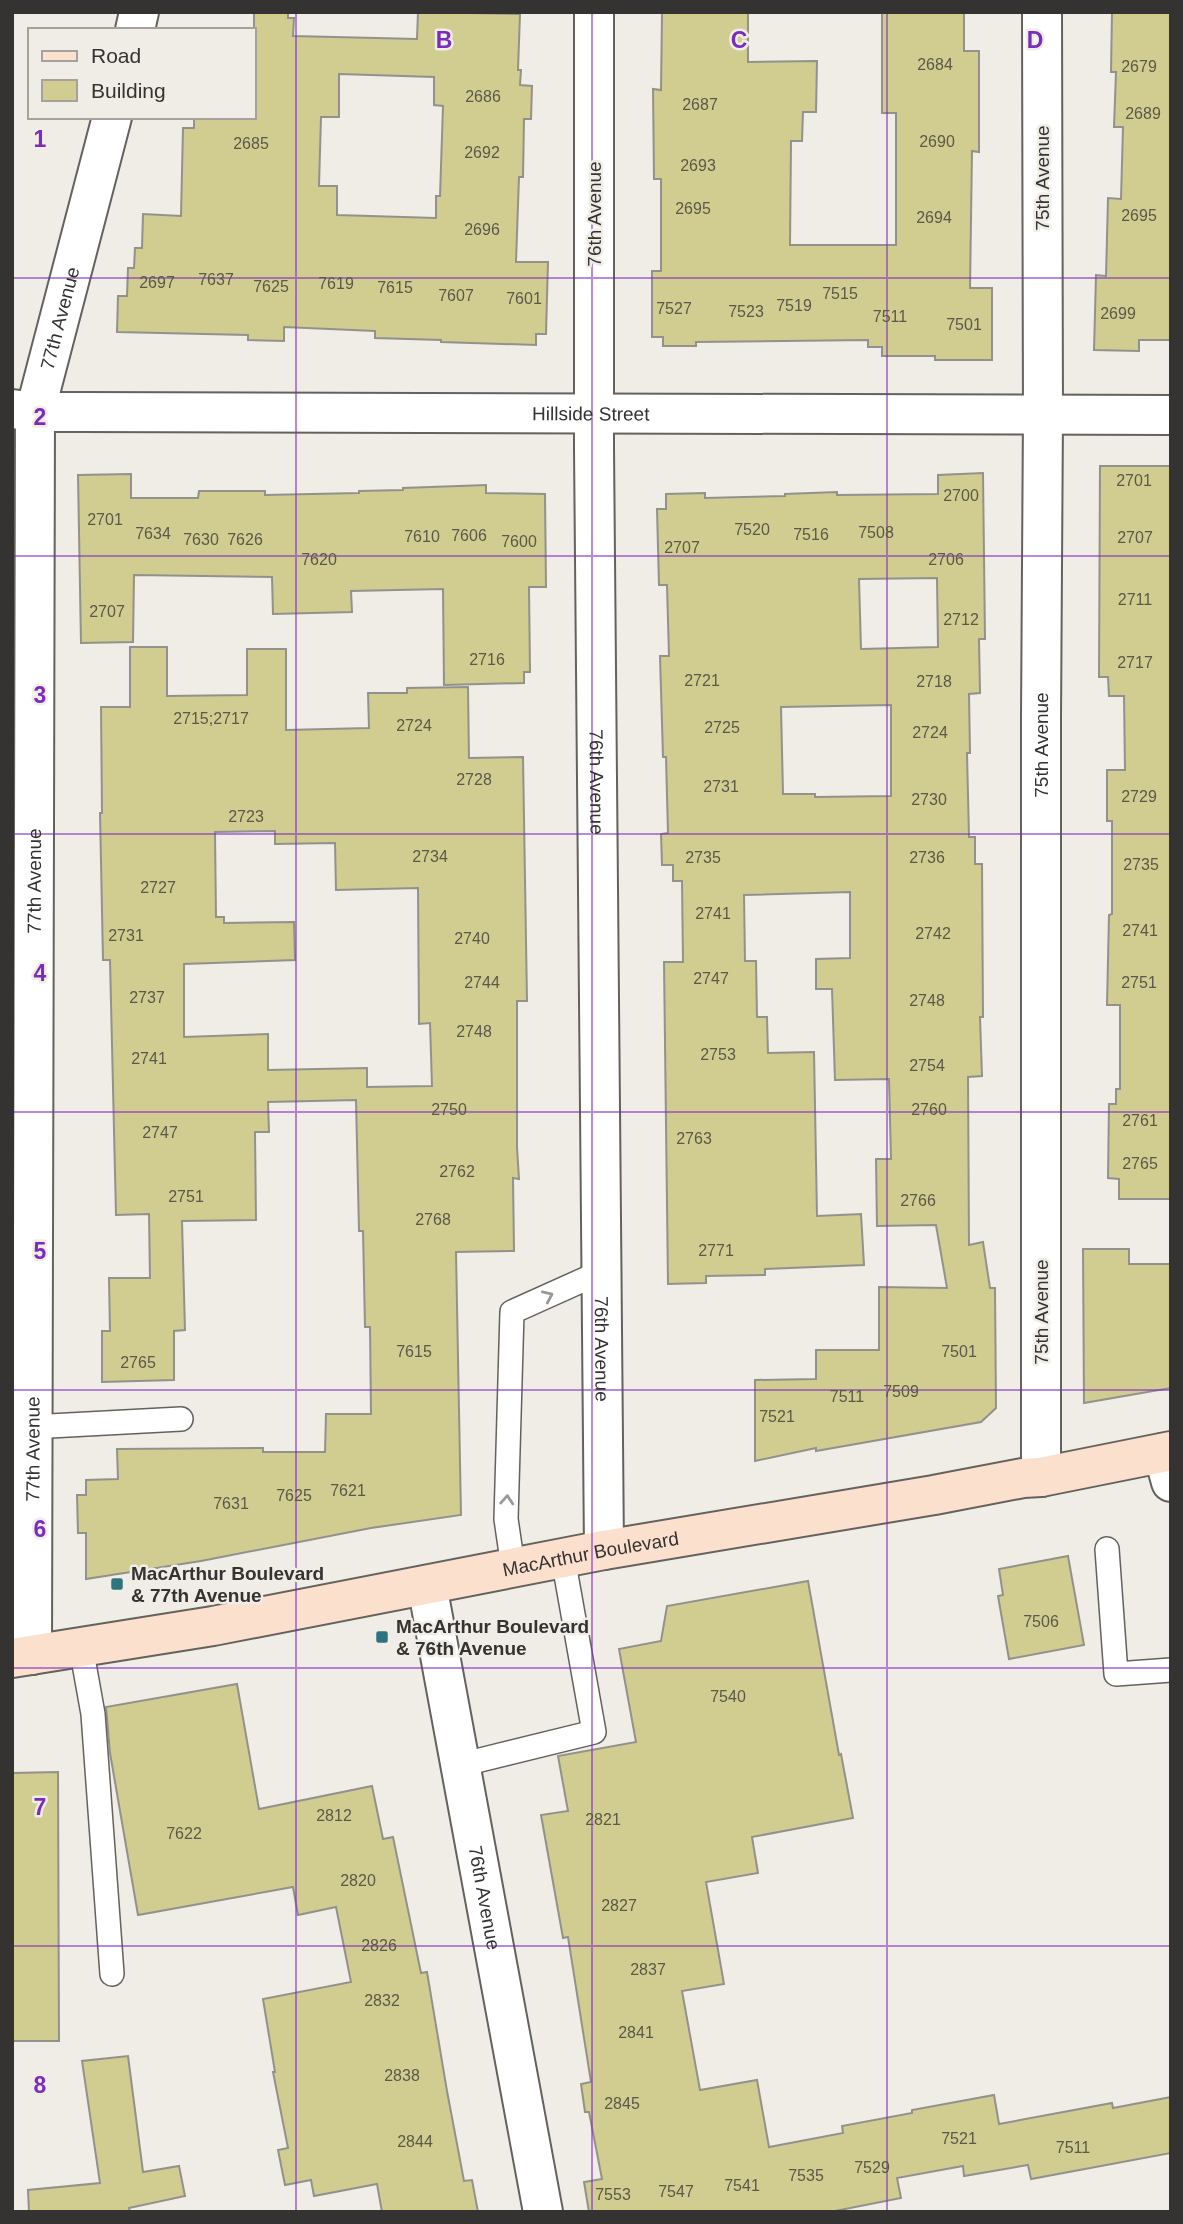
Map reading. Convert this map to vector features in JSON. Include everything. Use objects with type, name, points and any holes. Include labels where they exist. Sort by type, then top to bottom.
[{"type":"main road","name":"MacArthur Boulevard","points":[[22,1657],[213,1626],[604,1550],[1023,1478],[1168,1462]]},
{"type":"street","name":"76th Avenue","points":[[594,12],[594,413],[604,1550]]},
{"type":"street","name":"75th Avenue","points":[[1041,1478],[1042,12]]},
{"type":"street","name":"77th Avenue","points":[[22,1657],[24,410],[110,119]]},
{"type":"street","name":"Hillside Street","points":[[24,410],[1171,415]]},
{"type":"street","name":"76th Avenue","points":[[427,1585],[543,2212]]},
{"type":"lane","points":[[513,1567],[506,1519],[512,1312],[601,1272]]},
{"type":"lane","points":[[22,1427],[181,1419]]},
{"type":"lane","points":[[1107,1549],[1116,1674],[1171,1670]]},
{"type":"lane","points":[[460,1765],[594,1732],[563,1558]]},
{"type":"lane","points":[[81,1647],[93,1714],[112,1974]]},
{"type":"building","points":[[254,12],[288,12],[288,18],[294,18],[293,36],[417,39],[418,12],[520,14],[520,85],[532,86],[531,119],[524,119],[523,177],[519,177],[516,262],[548,262],[546,334],[536,334],[536,345],[375,338],[375,331],[284,327],[284,341],[248,340],[248,335],[117,332],[118,296],[127,296],[128,268],[134,268],[135,248],[142,248],[143,214],[181,216],[183,128],[194,128],[194,119],[256,119]],"holes":[[[339,74],[434,77],[434,105],[443,106],[440,196],[436,196],[436,218],[337,215],[337,186],[319,186],[321,117],[339,117]]]},
{"type":"building","points":[[662,12],[748,12],[748,62],[817,61],[816,112],[803,112],[802,141],[791,141],[790,245],[896,245],[896,113],[882,113],[882,12],[964,12],[964,51],[979,51],[979,152],[972,151],[970,288],[992,288],[992,360],[882,356],[882,347],[868,347],[868,340],[696,342],[696,346],[663,346],[663,337],[652,337],[652,271],[661,271],[661,179],[654,179],[653,89],[661,90]]},
{"type":"building","points":[[1112,12],[1171,12],[1171,340],[1139,340],[1139,351],[1094,350],[1096,275],[1106,276],[1108,198],[1121,199],[1123,127],[1114,127],[1116,72],[1111,72]]},
{"type":"building","points":[[1100,466],[1171,466],[1171,1199],[1119,1199],[1119,1179],[1108,1178],[1109,1104],[1116,1104],[1116,1089],[1120,1089],[1120,1005],[1107,1005],[1109,915],[1112,914],[1112,821],[1107,821],[1107,770],[1125,770],[1124,696],[1109,696],[1108,677],[1099,677]]},
{"type":"building","points":[[983,473],[985,639],[979,639],[980,693],[969,694],[970,753],[967,753],[969,837],[975,837],[975,864],[982,864],[983,1017],[980,1017],[982,1076],[968,1077],[969,1245],[983,1242],[990,1288],[995,1288],[996,1408],[981,1422],[816,1451],[816,1448],[755,1461],[755,1380],[816,1379],[816,1350],[879,1350],[879,1287],[947,1288],[936,1225],[877,1226],[876,1159],[891,1159],[889,1079],[835,1080],[832,989],[816,989],[816,959],[850,958],[850,892],[744,895],[745,961],[756,961],[757,1017],[767,1017],[768,1053],[814,1052],[817,1216],[861,1214],[864,1265],[765,1269],[765,1275],[706,1276],[706,1283],[668,1284],[664,962],[683,962],[682,881],[673,881],[673,865],[662,865],[661,834],[668,833],[660,656],[669,656],[667,585],[659,585],[657,509],[666,509],[666,494],[705,493],[705,498],[837,492],[837,495],[938,494],[938,475]],"holes":[[[937,578],[938,647],[861,649],[859,579]],[[891,705],[891,796],[815,797],[815,794],[783,794],[781,707]]]},
{"type":"building","points":[[131,474],[131,498],[198,498],[199,491],[265,491],[265,495],[359,493],[403,488],[486,485],[486,493],[545,494],[546,587],[529,587],[530,672],[524,672],[524,683],[444,685],[443,589],[351,591],[352,612],[273,614],[272,577],[134,575],[133,642],[81,643],[78,475]]},
{"type":"building","points":[[130,647],[167,647],[167,696],[247,695],[247,649],[286,649],[286,730],[369,728],[368,693],[407,693],[407,688],[468,687],[469,758],[523,757],[527,1001],[517,1001],[519,1179],[513,1178],[514,1251],[456,1252],[461,1515],[371,1528],[201,1561],[86,1579],[86,1533],[78,1533],[77,1495],[86,1495],[86,1480],[118,1479],[117,1449],[263,1448],[263,1452],[325,1452],[326,1414],[371,1414],[370,1327],[365,1327],[363,1231],[359,1231],[356,1100],[268,1102],[269,1132],[255,1132],[256,1220],[182,1221],[185,1330],[174,1331],[174,1380],[102,1382],[102,1331],[110,1331],[109,1278],[150,1278],[149,1214],[116,1215],[110,960],[103,960],[101,707],[130,707]],"holes":[[[275,831],[275,844],[335,843],[336,890],[418,888],[419,1024],[430,1023],[432,1086],[367,1087],[367,1068],[268,1070],[268,1034],[184,1037],[184,964],[295,960],[294,922],[224,923],[224,917],[216,917],[215,832]]]},
{"type":"building","points":[[1083,1249],[1129,1249],[1129,1264],[1171,1264],[1171,1388],[1084,1403]]},
{"type":"building","points":[[1068,1556],[1084,1645],[1009,1659],[998,1596],[1003,1595],[999,1569]]},
{"type":"building","points":[[808,1581],[853,1818],[752,1837],[758,1873],[706,1882],[724,1984],[682,1991],[700,2090],[757,2080],[769,2147],[843,2133],[842,2126],[994,2095],[999,2124],[1112,2103],[1113,2108],[1171,2097],[1171,2153],[1031,2179],[1028,2165],[964,2176],[963,2166],[897,2178],[901,2198],[830,2212],[589,2212],[584,2182],[602,2179],[589,2112],[585,2112],[581,2084],[591,2082],[568,1937],[563,1938],[541,1815],[568,1811],[558,1756],[636,1742],[619,1649],[661,1641],[667,1606]]},
{"type":"building","points":[[237,1684],[259,1809],[372,1786],[383,1839],[393,1837],[421,1973],[427,1972],[464,2181],[472,2180],[478,2212],[382,2212],[377,2184],[314,2196],[311,2180],[285,2185],[278,2150],[288,2148],[273,2072],[263,1999],[351,1982],[336,1907],[298,1915],[293,1887],[138,1915],[110,1753],[106,1707]]},
{"type":"building","points":[[58,1772],[59,2041],[12,2041],[12,1773]]},
{"type":"building","points":[[128,2056],[143,2172],[179,2166],[185,2196],[129,2208],[130,2212],[29,2212],[28,2190],[100,2183],[82,2061]]},
{"type":"place","name":"MacArthur Boulevard & 77th Avenue","points":[[117,1584]]},
{"type":"place","name":"MacArthur Boulevard & 76th Avenue","points":[[382,1637]]}]
